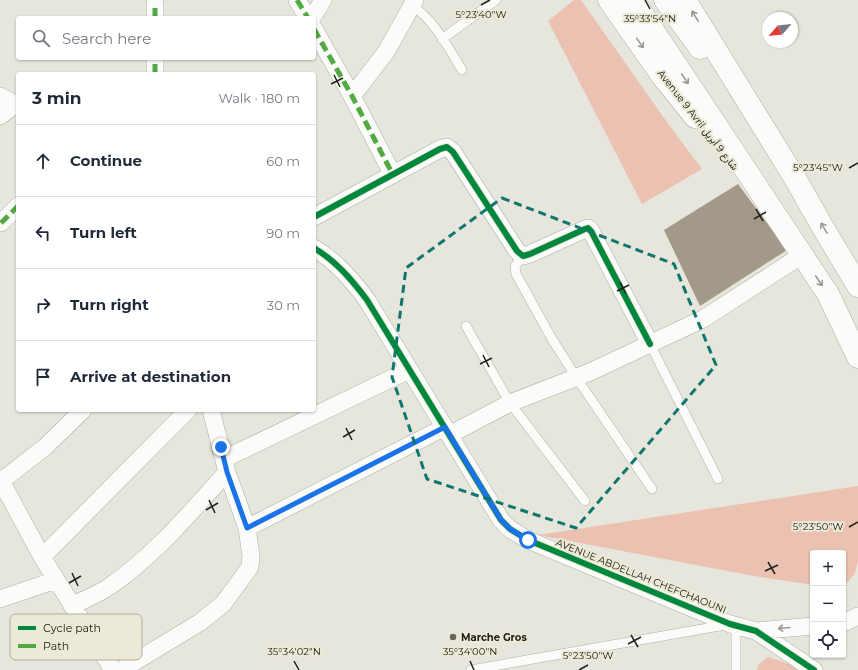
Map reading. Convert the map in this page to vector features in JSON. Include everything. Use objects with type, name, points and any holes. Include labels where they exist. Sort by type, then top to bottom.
[{"type":"highway","name":"Avenue 9 Avril شارع 9 أبريل","points":[[609,0],[663,77],[790,236]]},
{"type":"highway","name":"Avenue 9 Avril شارع 9 أبريل","points":[[633,0],[828,294],[858,357]]},
{"type":"highway","points":[[665,0],[796,180]]},
{"type":"highway","points":[[685,0],[796,180],[858,286]]},
{"type":"street","points":[[297,0],[307,16]]},
{"type":"street","points":[[313,16],[323,0]]},
{"type":"street","points":[[352,96],[386,52],[413,3]]},
{"type":"street","points":[[316,33],[352,96],[393,175]]},
{"type":"street","points":[[155,60],[155,72]]},
{"type":"street","points":[[0,96],[16,104]]},
{"type":"street","points":[[0,116],[16,106]]},
{"type":"street","points":[[316,216],[440,149],[447,147],[453,152],[517,251],[523,256],[588,228],[591,231],[650,344]]},
{"type":"street","points":[[1,223],[16,208]]},
{"type":"street","name":"AVENUE ABDELLAH CHEFCHAOUNI","points":[[316,249],[325,254],[343,270],[367,300],[501,520],[510,529],[528,540],[733,625],[756,631],[814,670]]},
{"type":"street","points":[[247,528],[447,431],[510,403],[576,377],[704,319],[802,255]]},
{"type":"street","points":[[72,606],[109,586],[136,566],[176,528],[225,466],[409,370]]},
{"type":"street","points":[[77,614],[42,557],[0,481],[45,447],[81,412]]},
{"type":"street","points":[[42,557],[186,412]]},
{"type":"street","points":[[142,657],[199,623],[223,604],[250,566],[251,556],[247,528],[225,466],[212,412]]},
{"type":"street","points":[[0,600],[56,580]]},
{"type":"street","points":[[845,622],[858,616]]},
{"type":"street","name":"AVENUE ABDELLAH CHEFCHAOUNI","points":[[756,631],[810,626]]},
{"type":"street","points":[[107,660],[114,670]]},
{"type":"street","points":[[121,670],[138,660]]},
{"type":"lane","points":[[442,39],[496,0]]},
{"type":"lane","points":[[413,3],[422,12],[442,39],[462,70]]},
{"type":"lane","points":[[523,256],[515,266],[516,274],[552,339],[576,377],[652,489]]},
{"type":"lane","points":[[466,326],[510,403],[585,501]]},
{"type":"lane","points":[[650,344],[718,479]]},
{"type":"lane","points":[[471,670],[733,625],[736,670]]},
{"type":"highlighted area","points":[[502,198],[674,264],[716,365],[576,528],[427,479],[392,377],[406,268]]},
{"type":"shaded area","points":[[574,0],[581,0],[669,125],[702,169],[642,204],[548,21]]},
{"type":"shaded area","points":[[858,486],[858,560],[855,573],[846,583],[846,550],[810,550],[810,585],[754,576],[538,535]]},
{"type":"shaded area","points":[[768,657],[807,670],[757,670],[758,665]]},
{"type":"building","points":[[738,184],[787,250],[700,306],[664,230]]},
{"type":"marked path","points":[[297,0],[307,16]]},
{"type":"marked path","points":[[155,4],[155,16]]},
{"type":"marked path","points":[[316,33],[352,96],[393,175]]},
{"type":"marked path","points":[[155,60],[155,72]]},
{"type":"marked path","points":[[1,223],[16,208]]},
{"type":"cycle path","points":[[316,216],[440,149],[447,147],[453,152],[517,251],[523,256],[588,228],[591,231],[650,344]]},
{"type":"cycle path","points":[[316,249],[343,271],[367,300],[501,520],[510,529],[528,540],[730,624],[756,631],[814,670]]},
{"type":"place","name":"Marche Gros","points":[[453,637]]},
{"type":"route","points":[[221,447],[227,472],[247,528],[445,427],[501,520],[510,529],[528,540]]}]
